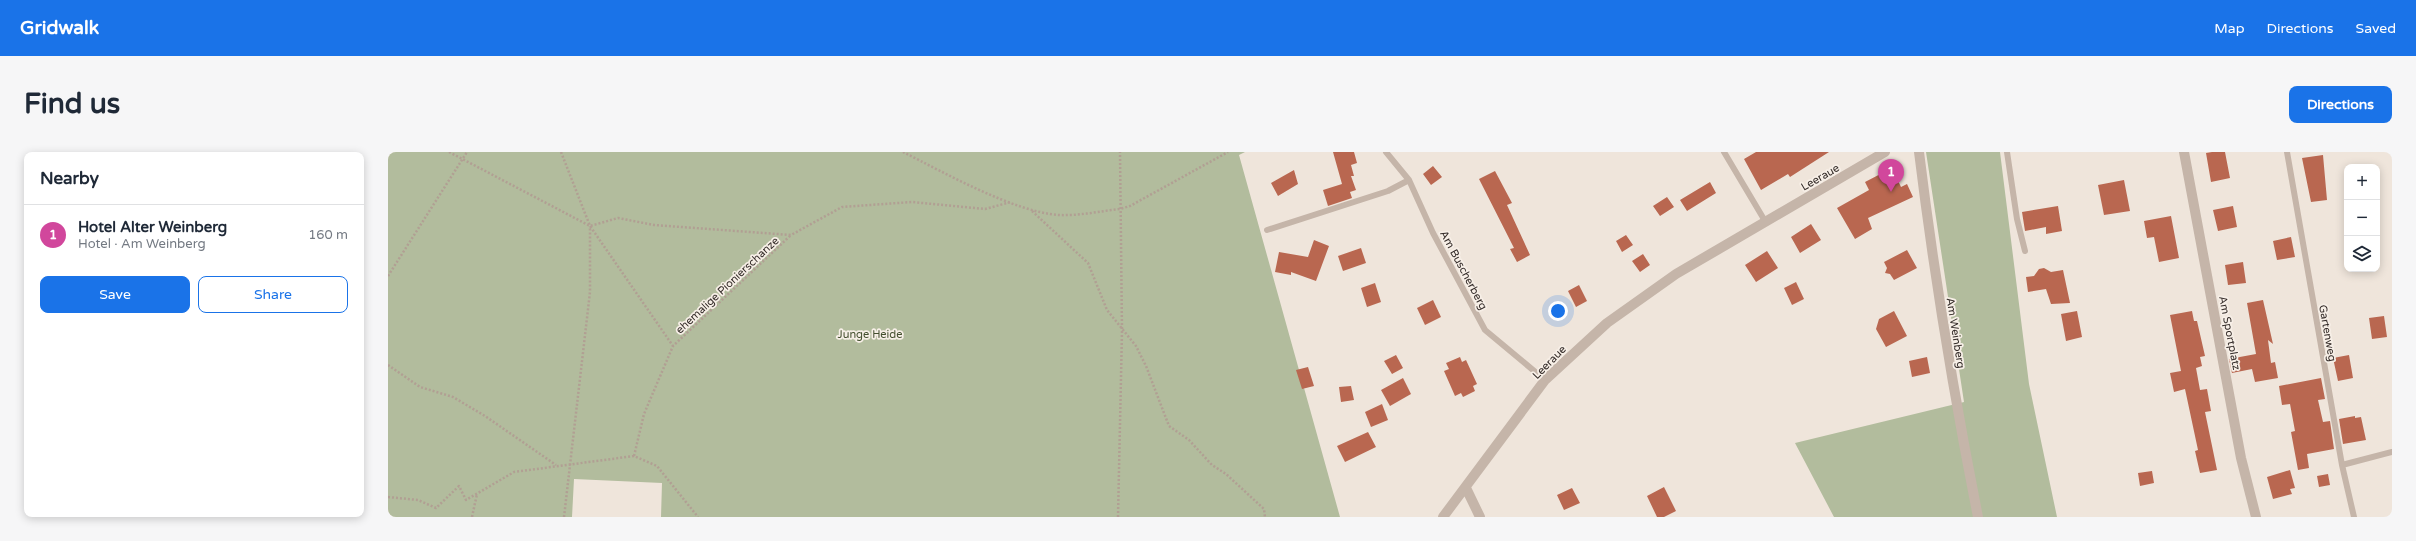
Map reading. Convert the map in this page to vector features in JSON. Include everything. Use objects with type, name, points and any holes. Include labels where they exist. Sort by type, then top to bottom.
[{"type":"street","name":"Leeraue","points":[[1443,517],[1545,380],[1607,323],[1676,274],[1885,152]]},
{"type":"street","name":"Am Weinberg","points":[[1919,152],[1928,230],[1955,400],[1978,517]]},
{"type":"street","name":"Am Sportplatz","points":[[2184,152],[2241,458],[2256,517]]},
{"type":"street","points":[[1466,488],[1480,517]]},
{"type":"lane","name":"Am Buscherberg","points":[[1386,152],[1409,180],[1433,233],[1485,330],[1545,380]]},
{"type":"lane","points":[[1724,152],[1766,221]]},
{"type":"lane","points":[[2007,152],[2017,219],[2025,251]]},
{"type":"lane","name":"Gartenweg","points":[[2287,152],[2342,465],[2354,517]]},
{"type":"lane","points":[[1267,230],[1388,191],[1409,180]]},
{"type":"lane","points":[[2342,465],[2392,452]]},
{"type":"path","points":[[449,152],[590,226],[618,218],[654,225],[791,235]]},
{"type":"path","points":[[388,276],[467,152]]},
{"type":"path","points":[[561,152],[590,226],[673,346],[644,414],[634,456]]},
{"type":"path","points":[[903,152],[954,178],[1032,211],[1060,215],[1120,209],[1130,206],[1228,152]]},
{"type":"path","points":[[1118,517],[1122,331],[1120,152]]},
{"type":"path","name":"ehemalige Pionierschanze","points":[[673,346],[791,235],[842,207],[912,202],[985,208],[1011,202]]},
{"type":"path","points":[[1032,211],[1088,263],[1107,310],[1122,331],[1136,346],[1146,366],[1169,426],[1189,440],[1212,465],[1226,474],[1264,509],[1265,517]]},
{"type":"path","points":[[564,517],[590,292],[590,226]]},
{"type":"path","points":[[388,365],[420,387],[453,397],[466,404],[556,466]]},
{"type":"path","points":[[388,497],[418,500],[436,508],[459,486],[466,500],[514,472],[634,456],[657,466],[698,517]]},
{"type":"path","points":[[472,517],[478,493]]},
{"type":"green space","name":"Junge Heide","points":[[388,152],[1245,152],[1239,155],[1340,517],[661,517],[662,483],[574,479],[572,517],[388,517]]},
{"type":"green space","points":[[1926,152],[2000,152],[2029,384],[2057,517],[1834,517],[1795,443],[1964,402]]},
{"type":"building","points":[[1333,152],[1354,152],[1357,163],[1351,165],[1354,176],[1351,176],[1356,190],[1350,192],[1352,198],[1328,206],[1323,190],[1342,184]]},
{"type":"building","points":[[1756,152],[1829,152],[1790,177],[1788,174],[1761,190],[1744,159]]},
{"type":"building","points":[[2225,152],[2230,178],[2211,182],[2206,153]]},
{"type":"building","points":[[2323,155],[2327,200],[2311,202],[2302,158]]},
{"type":"building","points":[[1433,166],[1442,177],[1431,185],[1423,174]]},
{"type":"building","points":[[1892,168],[1901,187],[1907,184],[1913,197],[1868,218],[1872,229],[1855,239],[1837,208],[1869,190],[1865,182]]},
{"type":"building","points":[[1294,170],[1298,184],[1278,196],[1271,183]]},
{"type":"building","points":[[1495,171],[1512,203],[1507,205],[1530,255],[1517,262],[1510,249],[1514,248],[1479,179]]},
{"type":"building","points":[[2124,180],[2130,211],[2104,215],[2098,185]]},
{"type":"building","points":[[1710,182],[1716,193],[1687,211],[1680,200]]},
{"type":"building","points":[[1667,197],[1674,207],[1660,216],[1653,206]]},
{"type":"building","points":[[2058,206],[2062,231],[2046,234],[2046,227],[2025,231],[2022,212]]},
{"type":"building","points":[[2233,206],[2237,227],[2218,231],[2213,210]]},
{"type":"building","points":[[2171,216],[2179,258],[2159,262],[2154,237],[2147,238],[2144,221]]},
{"type":"building","points":[[1811,224],[1821,240],[1800,253],[1791,237]]},
{"type":"building","points":[[1626,235],[1633,245],[1622,252],[1616,241]]},
{"type":"building","points":[[2291,237],[2295,257],[2277,260],[2273,241]]},
{"type":"building","points":[[1314,240],[1329,246],[1316,281],[1291,272],[1291,275],[1275,272],[1279,252],[1308,257]]},
{"type":"building","points":[[1361,248],[1366,263],[1343,271],[1338,256]]},
{"type":"building","points":[[1907,250],[1917,268],[1894,280],[1890,274],[1885,273],[1887,268],[1884,262]]},
{"type":"building","points":[[1767,251],[1778,268],[1756,282],[1745,265]]},
{"type":"building","points":[[1643,254],[1650,265],[1640,272],[1632,261]]},
{"type":"building","points":[[2243,262],[2246,283],[2228,285],[2225,265]]},
{"type":"building","points":[[2044,268],[2051,272],[2063,270],[2070,303],[2051,304],[2046,289],[2028,292],[2026,277],[2034,276],[2039,269]]},
{"type":"building","points":[[1796,282],[1804,299],[1792,305],[1784,288]]},
{"type":"building","points":[[1375,283],[1381,302],[1367,307],[1361,288]]},
{"type":"building","points":[[1579,285],[1587,301],[1576,307],[1568,291]]},
{"type":"building","points":[[1433,300],[1441,317],[1425,325],[1417,308]]},
{"type":"building","points":[[2263,300],[2273,344],[2268,340],[2271,363],[2275,362],[2278,378],[2255,382],[2252,369],[2232,373],[2229,359],[2256,354],[2247,303]]},
{"type":"building","points":[[1894,311],[1907,336],[1886,347],[1876,329],[1879,319]]},
{"type":"building","points":[[2077,311],[2082,337],[2066,341],[2061,314]]},
{"type":"building","points":[[2192,311],[2194,321],[2197,321],[2205,356],[2200,357],[2202,366],[2196,368],[2200,390],[2207,389],[2211,411],[2205,412],[2217,470],[2200,473],[2195,451],[2198,450],[2185,389],[2174,392],[2170,373],[2181,371],[2170,315]]},
{"type":"building","points":[[2384,316],[2387,337],[2372,339],[2369,318]]},
{"type":"building","points":[[1396,355],[1403,368],[1392,374],[1384,361]]},
{"type":"building","points":[[2349,355],[2353,378],[2338,381],[2333,358]]},
{"type":"building","points":[[1460,357],[1462,362],[1466,360],[1477,384],[1473,386],[1475,391],[1463,397],[1461,393],[1455,396],[1444,371],[1449,369],[1446,363]]},
{"type":"building","points":[[1927,357],[1930,373],[1912,377],[1909,361]]},
{"type":"building","points":[[1308,367],[1314,386],[1302,389],[1296,370]]},
{"type":"building","points":[[1403,378],[1411,394],[1390,406],[1381,390]]},
{"type":"building","points":[[2321,378],[2325,399],[2318,400],[2323,422],[2330,421],[2334,449],[2307,454],[2309,468],[2298,470],[2291,432],[2295,431],[2290,404],[2282,405],[2279,386]]},
{"type":"building","points":[[1351,386],[1354,400],[1341,402],[1339,387]]},
{"type":"building","points":[[1382,404],[1388,420],[1371,427],[1365,412]]},
{"type":"building","points":[[2355,416],[2355,418],[2361,417],[2366,440],[2343,444],[2339,419]]},
{"type":"building","points":[[1368,432],[1376,447],[1345,462],[1337,446]]},
{"type":"building","points":[[2290,470],[2295,488],[2290,489],[2292,494],[2273,499],[2267,477]]},
{"type":"building","points":[[2152,471],[2154,483],[2140,486],[2138,473]]},
{"type":"building","points":[[2328,474],[2330,485],[2319,487],[2317,476]]},
{"type":"building","points":[[1664,487],[1676,511],[1664,517],[1657,517],[1647,496]]},
{"type":"building","points":[[1572,488],[1580,503],[1564,510],[1557,495]]},
{"type":"place","name":"Hotel Alter Weinberg","points":[[1891,192]]}]
